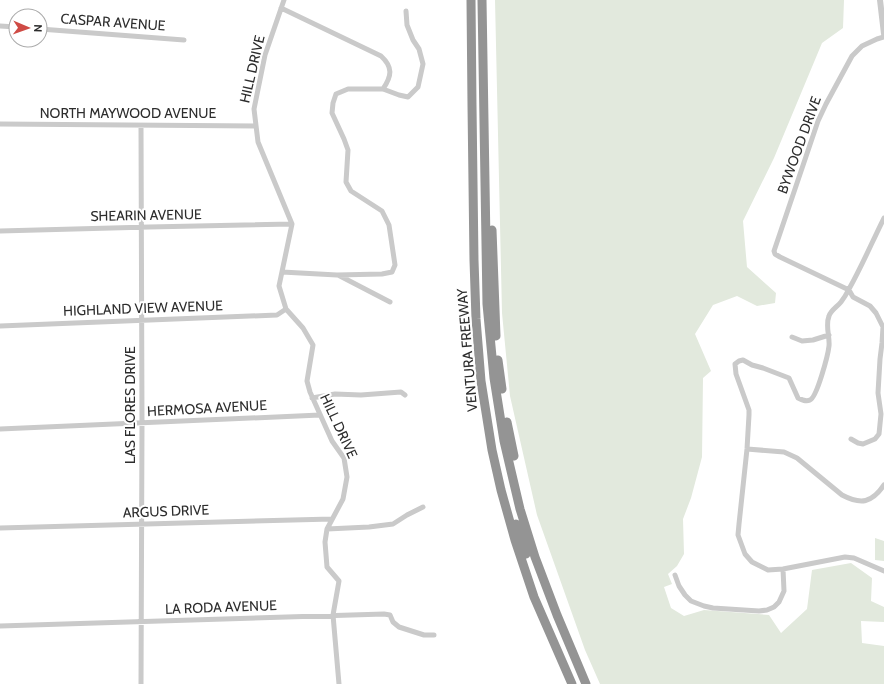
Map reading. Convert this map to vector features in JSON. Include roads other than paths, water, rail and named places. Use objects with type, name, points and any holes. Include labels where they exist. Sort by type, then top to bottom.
[{"type":"highway","name":"VENTURA FREEWAY","points":[[472,0],[476,319],[481,381],[500,490],[515,540],[534,597],[572,684]]},
{"type":"highway","points":[[472,84],[478,71],[477,0]]},
{"type":"highway","points":[[482,0],[487,304],[494,378],[504,441],[522,516],[535,558],[586,684]]},
{"type":"highway","points":[[488,0],[493,282],[496,335],[502,394],[520,484],[530,522],[552,589],[592,684]]},
{"type":"highway","points":[[492,450],[499,458],[532,576],[577,684]]},
{"type":"street","name":"HILL DRIVE","points":[[284,0],[265,55],[254,110],[258,142],[292,224],[279,286],[286,309],[303,328],[313,345],[307,381],[312,398],[332,441],[344,458],[347,477],[343,499],[327,529],[324,542],[327,567],[338,581],[333,615],[339,684]]},
{"type":"street","points":[[880,0],[884,34]]},
{"type":"street","points":[[281,8],[381,56],[389,65],[390,71],[387,83],[383,89]]},
{"type":"street","points":[[282,272],[337,275],[382,274],[392,272],[395,265],[389,225],[382,211],[352,191],[346,182],[348,150],[332,113],[336,94],[348,90],[383,89],[408,97],[418,87],[423,64],[420,49],[413,40],[407,25],[406,11]]},
{"type":"street","name":"CASPAR AVENUE","points":[[48,30],[184,40]]},
{"type":"street","name":"BYWOOD DRIVE","points":[[849,290],[780,257],[775,254],[775,248],[818,121],[826,104],[852,56],[862,46],[884,38]]},
{"type":"street","name":"NORTH MAYWOOD AVENUE","points":[[0,124],[256,126]]},
{"type":"street","name":"LAS FLORES DRIVE","points":[[141,126],[141,684]]},
{"type":"street","points":[[884,218],[849,290],[841,302],[829,315],[829,346],[814,396],[810,400],[804,401],[798,398],[789,378],[752,365],[743,360],[735,364],[736,374],[749,410],[749,426],[738,535],[745,554],[752,562],[768,570],[783,569],[845,557],[854,558],[884,571]]},
{"type":"street","name":"SHEARIN AVENUE","points":[[0,231],[292,224]]},
{"type":"street","points":[[337,275],[390,302]]},
{"type":"street","points":[[849,290],[853,297],[870,306],[876,313],[883,327],[878,393],[881,414],[879,434],[875,439],[863,444],[851,439]]},
{"type":"street","name":"HIGHLAND VIEW AVENUE","points":[[0,326],[277,315],[286,309]]},
{"type":"street","points":[[792,337],[802,341],[829,336]]},
{"type":"street","points":[[312,398],[336,394],[362,395],[401,392],[406,395]]},
{"type":"street","name":"HERMOSA AVENUE","points":[[0,429],[320,415]]},
{"type":"street","points":[[747,448],[784,452],[789,454],[797,458],[842,495],[850,499],[865,501],[874,497],[880,492],[884,485]]},
{"type":"street","points":[[327,529],[393,524],[423,507]]},
{"type":"street","name":"ARGUS DRIVE","points":[[0,528],[332,519]]},
{"type":"street","points":[[675,575],[679,586],[691,601],[713,608],[759,611],[774,607],[779,602],[784,591],[783,569]]},
{"type":"street","name":"LA RODA AVENUE","points":[[0,626],[384,614],[390,615],[399,627],[424,635],[434,635]]}]
